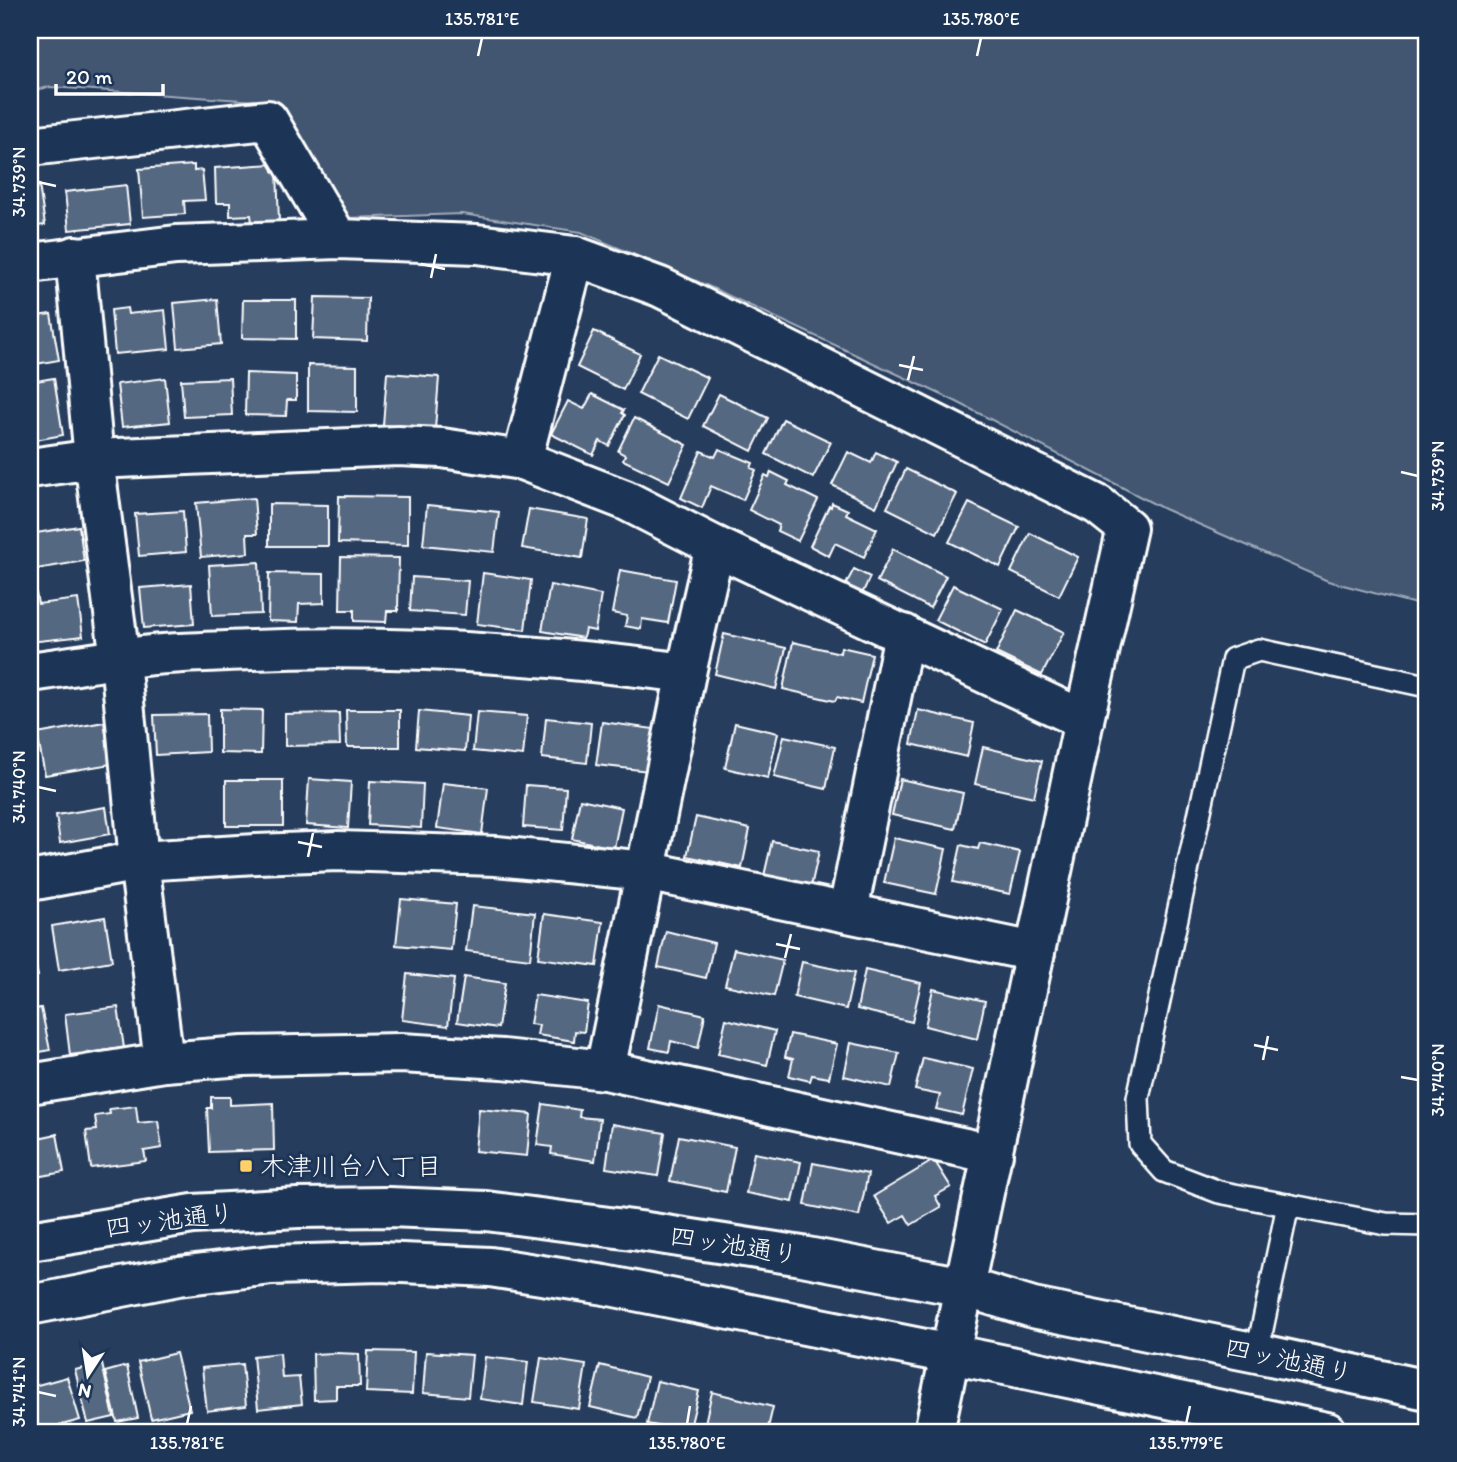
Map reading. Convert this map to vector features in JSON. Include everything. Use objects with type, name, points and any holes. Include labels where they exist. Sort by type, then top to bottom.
[{"type":"street","points":[[30,146],[268,120],[338,239]]},
{"type":"street","points":[[30,263],[176,245],[338,239],[477,244],[575,256],[660,286],[1098,505],[1127,528],[934,1432]]},
{"type":"street","points":[[75,256],[94,459],[120,659],[139,861],[164,1062]]},
{"type":"street","points":[[522,460],[575,256]]},
{"type":"street","points":[[30,468],[94,459],[398,446],[442,448],[522,460],[625,500],[715,546],[1084,720]]},
{"type":"street","points":[[605,1070],[715,546]]},
{"type":"street","points":[[848,911],[904,634]]},
{"type":"street","points":[[30,672],[120,659],[224,651],[394,648],[576,659],[687,673]]},
{"type":"street","points":[[30,881],[139,861],[256,854],[338,851],[546,860],[646,872],[848,911],[1035,952]]},
{"type":"street","points":[[30,1084],[164,1062],[243,1056],[401,1053],[503,1059],[605,1070],[993,1154]]},
{"type":"street","name":"四ッ池通り","points":[[30,1241],[193,1214],[298,1208],[389,1207],[486,1211],[802,1256],[964,1287],[1033,1308],[1427,1390]]},
{"type":"street","points":[[30,1305],[178,1276],[272,1265],[380,1262],[490,1266],[605,1285],[951,1353],[1327,1432]]},
{"type":"lane","points":[[1427,685],[1259,650],[1233,659],[1138,1098],[1140,1144],[1164,1171],[1219,1192],[1386,1224],[1427,1225]]},
{"type":"lane","points":[[1257,1353],[1288,1205]]},
{"type":"shaded area","points":[[30,30],[1427,30],[1427,607],[1328,581],[1164,509],[955,401],[708,286],[581,232],[462,214],[347,218],[271,102],[50,87],[30,91]]},
{"type":"building","points":[[273,164],[273,171],[277,171],[279,221],[252,222],[251,215],[230,216],[230,203],[216,203],[215,168]]},
{"type":"building","points":[[194,165],[194,171],[202,170],[205,200],[184,201],[185,214],[143,217],[139,169]]},
{"type":"building","points":[[39,185],[45,225],[30,227],[30,186]]},
{"type":"building","points":[[126,185],[130,224],[69,230],[65,192]]},
{"type":"building","points":[[315,297],[368,298],[367,341],[313,339]]},
{"type":"building","points":[[217,299],[221,344],[178,348],[174,303]]},
{"type":"building","points":[[243,300],[296,300],[296,339],[242,338]]},
{"type":"building","points":[[127,308],[128,314],[165,310],[169,349],[115,354],[111,310]]},
{"type":"building","points":[[51,314],[59,360],[30,365],[30,317]]},
{"type":"building","points":[[594,331],[640,354],[623,390],[577,367]]},
{"type":"building","points":[[658,354],[708,378],[688,419],[638,394]]},
{"type":"building","points":[[308,365],[357,366],[357,412],[308,411]]},
{"type":"building","points":[[246,373],[296,375],[296,400],[287,400],[286,416],[245,415]]},
{"type":"building","points":[[387,373],[439,377],[435,429],[383,425]]},
{"type":"building","points":[[54,378],[63,435],[30,441],[30,382]]},
{"type":"building","points":[[165,378],[170,422],[122,427],[117,384]]},
{"type":"building","points":[[230,378],[232,415],[184,417],[181,380]]},
{"type":"building","points":[[592,394],[624,410],[622,413],[625,415],[609,446],[600,441],[593,455],[551,434],[568,401],[584,409]]},
{"type":"building","points":[[719,394],[768,418],[752,451],[703,426]]},
{"type":"building","points":[[634,418],[687,445],[669,482],[623,460],[625,455],[618,451]]},
{"type":"building","points":[[783,419],[831,442],[813,478],[766,454]]},
{"type":"building","points":[[719,449],[753,463],[751,468],[756,470],[743,500],[711,486],[702,508],[681,498],[701,451],[715,457]]},
{"type":"building","points":[[848,452],[871,463],[876,452],[897,462],[876,507],[832,485]]},
{"type":"building","points":[[906,469],[957,494],[937,533],[887,508]]},
{"type":"building","points":[[771,472],[789,481],[787,485],[818,500],[798,541],[777,531],[779,525],[749,510],[765,475],[769,477]]},
{"type":"building","points":[[339,496],[408,497],[408,545],[338,543]]},
{"type":"building","points":[[254,498],[257,534],[247,534],[248,553],[201,557],[196,503]]},
{"type":"building","points":[[832,503],[848,510],[846,514],[877,529],[864,557],[835,543],[829,556],[810,546]]},
{"type":"building","points":[[969,503],[1019,527],[1000,567],[949,542]]},
{"type":"building","points":[[269,504],[328,505],[328,546],[269,546]]},
{"type":"building","points":[[427,505],[499,512],[494,552],[423,545]]},
{"type":"building","points":[[529,509],[588,519],[582,558],[522,548]]},
{"type":"building","points":[[183,511],[186,552],[139,556],[135,514]]},
{"type":"building","points":[[79,526],[84,561],[31,570],[30,534]]},
{"type":"building","points":[[1030,533],[1078,557],[1059,596],[1011,572]]},
{"type":"building","points":[[893,549],[946,576],[930,608],[877,581]]},
{"type":"building","points":[[341,557],[399,558],[398,611],[387,611],[386,622],[354,621],[354,610],[340,610]]},
{"type":"building","points":[[259,562],[261,614],[212,616],[209,565]]},
{"type":"building","points":[[854,569],[870,577],[862,594],[845,586]]},
{"type":"building","points":[[620,570],[676,580],[668,623],[642,619],[641,629],[625,626],[627,616],[612,613]]},
{"type":"building","points":[[269,573],[324,574],[324,603],[299,604],[298,622],[268,621]]},
{"type":"building","points":[[483,573],[531,580],[525,630],[477,624]]},
{"type":"building","points":[[412,577],[468,581],[465,615],[410,611]]},
{"type":"building","points":[[191,584],[194,624],[144,628],[140,588]]},
{"type":"building","points":[[550,585],[601,595],[595,631],[585,629],[583,638],[542,631]]},
{"type":"building","points":[[953,585],[1003,609],[985,645],[935,620]]},
{"type":"building","points":[[30,593],[36,593],[38,604],[78,599],[83,636],[30,642]]},
{"type":"building","points":[[1017,610],[1064,632],[1042,675],[996,653]]},
{"type":"building","points":[[724,634],[786,648],[776,689],[715,674]]},
{"type":"building","points":[[793,642],[840,653],[841,647],[872,654],[861,703],[837,697],[835,701],[783,689]]},
{"type":"building","points":[[220,709],[262,710],[261,754],[220,753]]},
{"type":"building","points":[[346,710],[400,710],[400,747],[347,747]]},
{"type":"building","points":[[918,710],[974,723],[967,757],[911,744]]},
{"type":"building","points":[[419,711],[468,716],[465,751],[416,747]]},
{"type":"building","points":[[477,712],[527,716],[523,756],[473,751]]},
{"type":"building","points":[[339,713],[340,745],[285,746],[285,714]]},
{"type":"building","points":[[207,714],[208,752],[156,755],[154,715]]},
{"type":"building","points":[[546,718],[591,723],[587,763],[542,758]]},
{"type":"building","points":[[104,722],[111,764],[45,775],[37,734]]},
{"type":"building","points":[[602,722],[654,729],[649,771],[596,765]]},
{"type":"building","points":[[735,723],[778,733],[768,778],[725,768]]},
{"type":"building","points":[[784,736],[835,747],[826,789],[774,777]]},
{"type":"building","points":[[983,747],[1042,761],[1034,797],[975,784]]},
{"type":"building","points":[[309,779],[351,782],[348,828],[306,825]]},
{"type":"building","points":[[900,779],[963,793],[955,829],[892,815]]},
{"type":"building","points":[[226,780],[283,780],[283,826],[226,826]]},
{"type":"building","points":[[370,781],[423,784],[421,828],[368,825]]},
{"type":"building","points":[[443,783],[488,788],[482,834],[437,828]]},
{"type":"building","points":[[526,785],[566,788],[563,830],[523,827]]},
{"type":"building","points":[[580,799],[622,808],[614,848],[572,839]]},
{"type":"building","points":[[106,807],[110,834],[60,843],[56,815]]},
{"type":"building","points":[[696,817],[750,829],[742,868],[687,856]]},
{"type":"building","points":[[894,838],[946,849],[936,894],[884,883]]},
{"type":"building","points":[[772,841],[819,851],[811,887],[764,876]]},
{"type":"building","points":[[980,843],[1020,852],[1010,894],[953,882],[961,845],[978,849]]},
{"type":"building","points":[[401,899],[456,904],[451,950],[396,945]]},
{"type":"building","points":[[472,906],[535,913],[530,959],[466,951]]},
{"type":"building","points":[[544,914],[603,922],[597,966],[538,958]]},
{"type":"building","points":[[105,917],[112,961],[59,970],[52,926]]},
{"type":"building","points":[[666,931],[714,943],[706,978],[658,967]]},
{"type":"building","points":[[30,940],[38,976],[30,978]]},
{"type":"building","points":[[734,949],[783,960],[774,996],[725,985]]},
{"type":"building","points":[[802,962],[854,973],[846,1009],[794,997]]},
{"type":"building","points":[[865,970],[921,983],[912,1022],[857,1009]]},
{"type":"building","points":[[407,974],[454,979],[448,1026],[402,1020]]},
{"type":"building","points":[[464,977],[505,983],[498,1028],[457,1022]]},
{"type":"building","points":[[933,989],[985,1001],[977,1039],[925,1026]]},
{"type":"building","points":[[535,995],[588,1003],[584,1032],[575,1031],[574,1041],[537,1035],[539,1025],[530,1024]]},
{"type":"building","points":[[659,1004],[705,1015],[698,1048],[671,1041],[669,1052],[650,1048]]},
{"type":"building","points":[[118,1007],[124,1048],[70,1055],[65,1014]]},
{"type":"building","points":[[41,1008],[50,1050],[30,1054],[30,1010]]},
{"type":"building","points":[[726,1019],[775,1031],[767,1065],[718,1054]]},
{"type":"building","points":[[790,1034],[837,1044],[829,1078],[812,1075],[810,1081],[789,1076],[793,1059],[785,1057]]},
{"type":"building","points":[[851,1043],[899,1053],[891,1087],[844,1076]]},
{"type":"building","points":[[923,1058],[973,1069],[962,1115],[936,1109],[940,1095],[915,1090]]},
{"type":"building","points":[[211,1097],[230,1097],[230,1105],[273,1103],[274,1150],[209,1152],[207,1108],[211,1108]]},
{"type":"building","points":[[543,1104],[580,1110],[579,1117],[600,1119],[595,1161],[551,1154],[552,1147],[537,1145]]},
{"type":"building","points":[[136,1106],[138,1123],[158,1121],[162,1148],[144,1151],[146,1161],[91,1168],[86,1131],[97,1130],[95,1116],[110,1114],[109,1109]]},
{"type":"building","points":[[479,1109],[531,1114],[527,1156],[475,1151]]},
{"type":"building","points":[[612,1124],[665,1133],[658,1176],[606,1168]]},
{"type":"building","points":[[37,1131],[38,1138],[57,1134],[64,1172],[30,1178],[30,1133]]},
{"type":"building","points":[[679,1136],[735,1147],[726,1192],[670,1181]]},
{"type":"building","points":[[754,1153],[801,1162],[793,1202],[746,1193]]},
{"type":"building","points":[[934,1160],[951,1187],[935,1196],[941,1207],[911,1225],[905,1215],[891,1223],[874,1196]]},
{"type":"building","points":[[813,1163],[868,1174],[859,1216],[805,1205]]},
{"type":"building","points":[[368,1351],[414,1352],[412,1394],[366,1392]]},
{"type":"building","points":[[426,1352],[472,1355],[468,1397],[423,1393]]},
{"type":"building","points":[[176,1353],[190,1410],[151,1419],[138,1362]]},
{"type":"building","points":[[280,1353],[282,1378],[299,1377],[302,1404],[258,1409],[253,1356]]},
{"type":"building","points":[[313,1354],[359,1354],[360,1386],[336,1386],[336,1399],[314,1400]]},
{"type":"building","points":[[485,1357],[528,1362],[523,1405],[480,1399]]},
{"type":"building","points":[[541,1358],[586,1365],[579,1409],[534,1402]]},
{"type":"building","points":[[102,1364],[114,1417],[88,1423],[75,1370]]},
{"type":"building","points":[[242,1364],[246,1406],[207,1411],[202,1368]]},
{"type":"building","points":[[600,1365],[647,1377],[637,1418],[590,1407]]},
{"type":"building","points":[[127,1366],[138,1418],[117,1422],[105,1372]]},
{"type":"building","points":[[67,1377],[80,1420],[36,1432],[30,1411],[30,1387]]},
{"type":"building","points":[[657,1381],[699,1391],[689,1432],[647,1424]]},
{"type":"building","points":[[712,1392],[773,1407],[767,1432],[703,1432]]},
{"type":"place","name":"木津川台八丁目","points":[[246,1166]]}]
